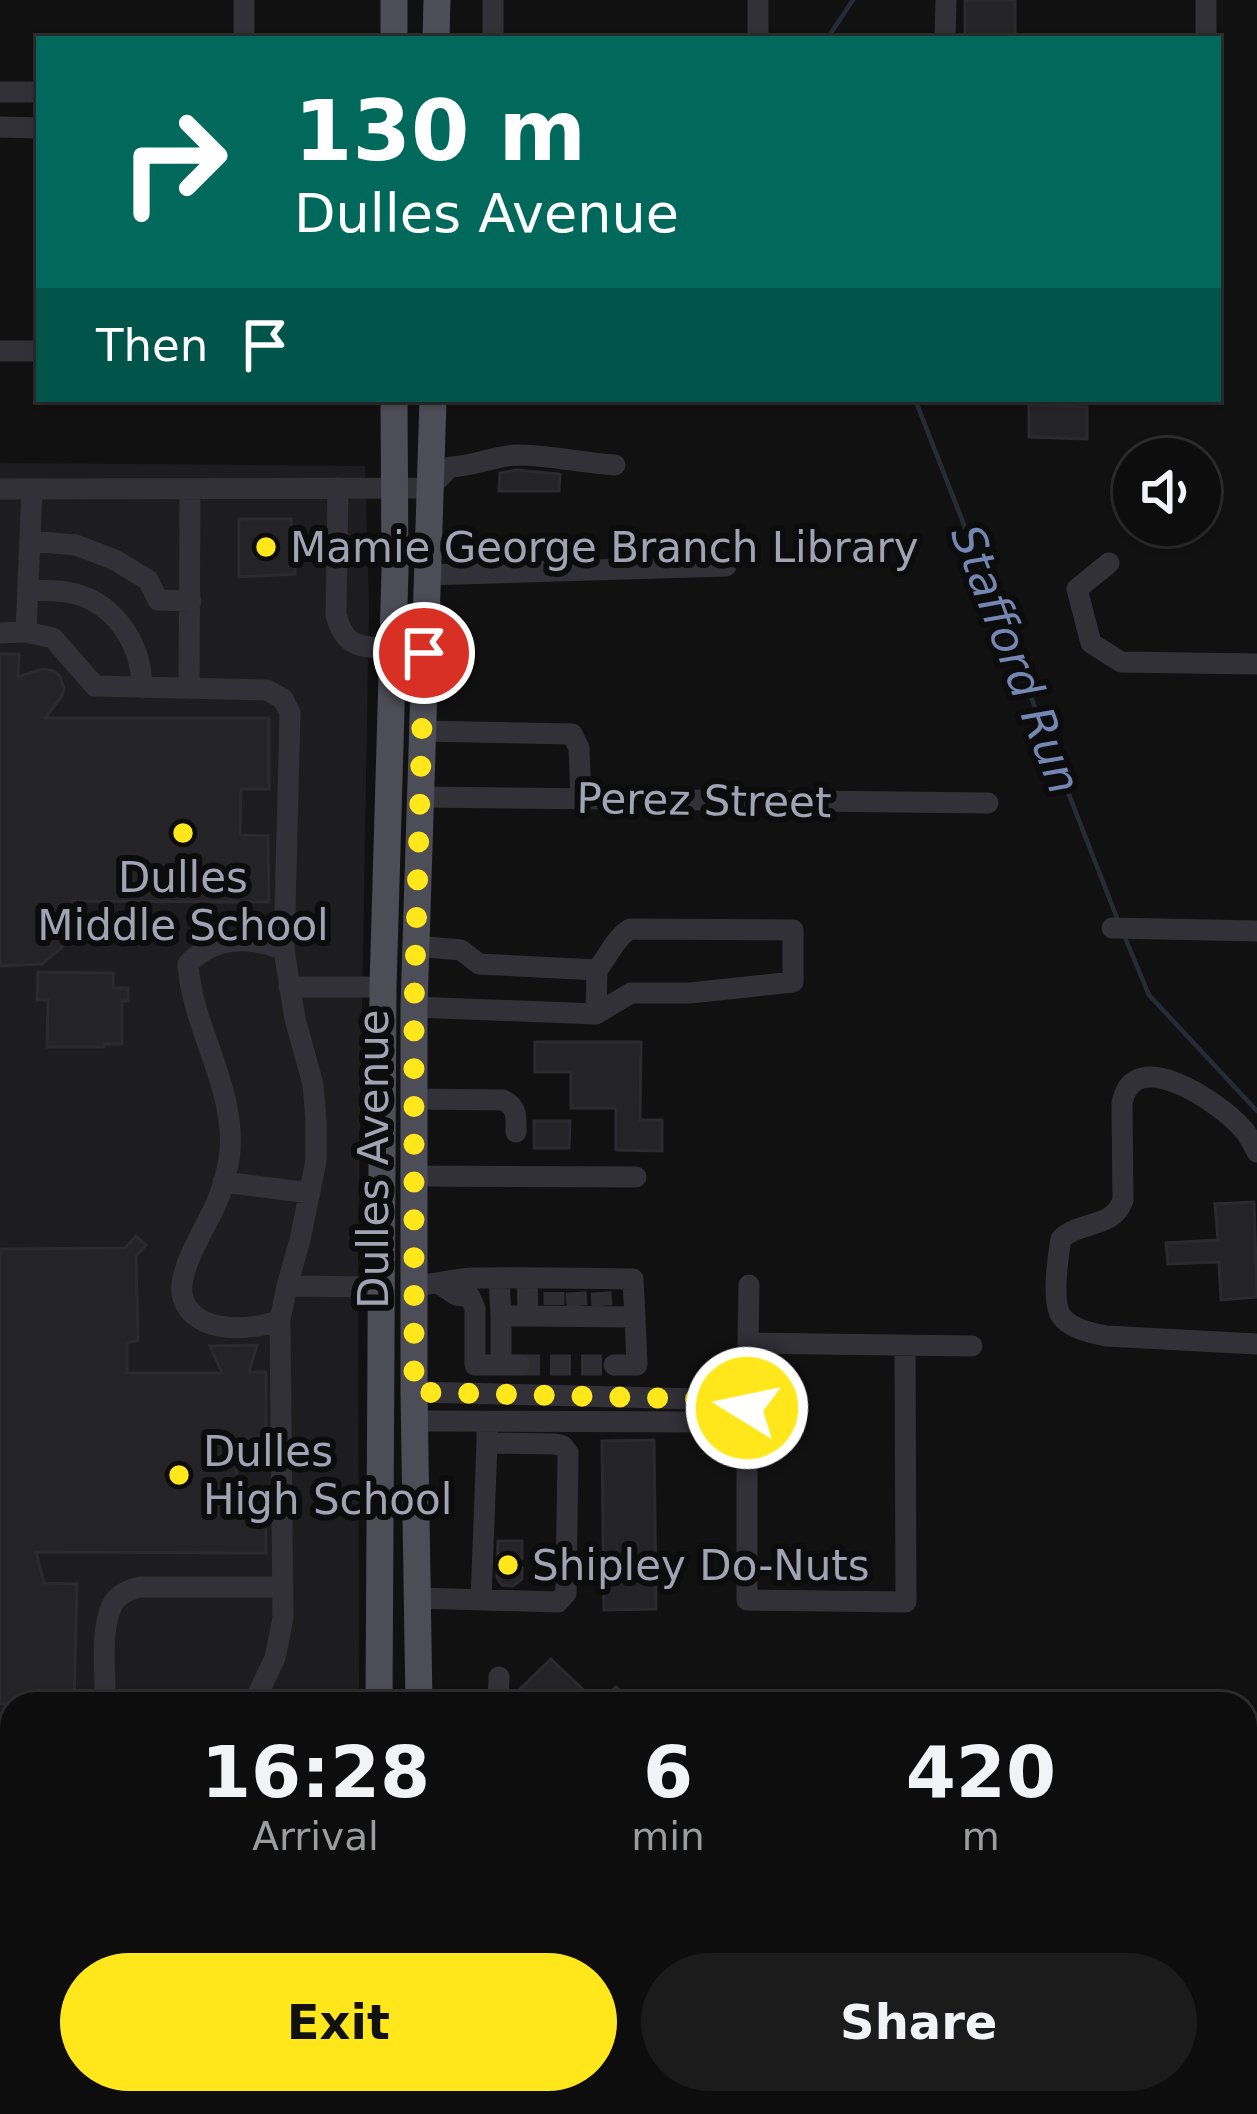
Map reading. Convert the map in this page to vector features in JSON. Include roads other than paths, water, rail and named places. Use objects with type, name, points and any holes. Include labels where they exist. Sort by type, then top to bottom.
[{"type":"main road","points":[[394,0],[394,36]]},
{"type":"main road","points":[[436,36],[437,0]]},
{"type":"main road","name":"Dulles Avenue","points":[[380,1692],[383,987],[394,402]]},
{"type":"main road","name":"Dulles Avenue","points":[[419,1692],[414,1392],[428,1285],[416,1176],[414,1007],[433,402]]},
{"type":"main road","points":[[392,650],[406,679],[404,770],[409,789],[420,797]]},
{"type":"street","points":[[244,0],[244,36]]},
{"type":"street","points":[[493,0],[494,36]]},
{"type":"street","points":[[758,0],[758,36]]},
{"type":"street","points":[[945,36],[946,0]]},
{"type":"street","points":[[1206,0],[1206,36]]},
{"type":"street","points":[[0,92],[36,92]]},
{"type":"street","points":[[0,128],[36,128]]},
{"type":"street","points":[[0,351],[36,351]]},
{"type":"street","points":[[0,489],[429,488],[450,467],[469,467],[492,457],[521,455],[615,466]]},
{"type":"street","points":[[338,488],[336,615],[341,634],[352,644],[392,650]]},
{"type":"street","points":[[189,689],[190,489]]},
{"type":"street","points":[[26,632],[32,490]]},
{"type":"street","points":[[30,541],[76,545],[148,580],[158,600],[191,601]]},
{"type":"street","points":[[1109,562],[1077,589],[1091,643],[1120,662],[1257,664]]},
{"type":"street","points":[[426,575],[726,566]]},
{"type":"street","points":[[28,590],[71,592],[103,606],[123,625],[142,671],[142,688]]},
{"type":"street","points":[[0,633],[53,638],[94,686],[267,690],[283,699],[290,713],[284,950],[313,1084],[316,1161],[280,1320],[283,1618],[275,1658],[259,1692]]},
{"type":"street","points":[[421,731],[572,734],[579,748],[581,799]]},
{"type":"street","name":"Perez Street","points":[[420,797],[988,803]]},
{"type":"street","points":[[1112,928],[1257,931]]},
{"type":"street","points":[[414,1007],[596,1014],[631,993],[690,993],[793,982],[793,930],[630,929],[619,935],[597,970],[596,1014]]},
{"type":"street","points":[[280,1320],[266,1326],[221,1326],[196,1317],[182,1298],[183,1275],[219,1198],[230,1156],[226,1098],[189,987],[188,964],[199,951],[248,939],[284,950]]},
{"type":"street","points":[[416,946],[461,950],[479,964],[597,970]]},
{"type":"street","points":[[289,987],[383,987]]},
{"type":"street","points":[[1257,1152],[1245,1130],[1209,1099],[1162,1079],[1143,1077],[1130,1082],[1122,1104],[1124,1201],[1112,1219],[1075,1228],[1060,1239],[1057,1297],[1059,1314],[1066,1321],[1106,1336],[1257,1344]]},
{"type":"street","points":[[415,1099],[503,1100],[516,1113],[516,1132]]},
{"type":"street","points":[[416,1176],[636,1177]]},
{"type":"street","points":[[223,1182],[310,1193]]},
{"type":"street","points":[[428,1285],[470,1297],[475,1308],[475,1365],[510,1365],[499,1278]]},
{"type":"street","points":[[428,1285],[454,1279],[527,1278],[565,1298],[601,1298],[633,1279],[637,1365],[614,1365]]},
{"type":"street","points":[[527,1278],[528,1316]]},
{"type":"street","points":[[749,1285],[747,1600],[906,1602],[905,1346]]},
{"type":"street","points":[[287,1286],[382,1287]]},
{"type":"street","points":[[501,1316],[528,1316],[565,1298],[601,1298],[635,1317]]},
{"type":"street","points":[[748,1343],[972,1346]]},
{"type":"street","points":[[414,1392],[698,1399],[716,1408],[747,1408]]},
{"type":"street","points":[[487,1433],[702,1422],[716,1408]]},
{"type":"street","points":[[414,1421],[555,1444],[568,1453],[566,1593],[558,1602],[418,1598]]},
{"type":"street","points":[[481,1600],[487,1433]]},
{"type":"street","points":[[106,1692],[108,1618],[114,1601],[125,1591],[140,1587],[283,1587]]},
{"type":"street","points":[[498,1692],[499,1677]]},
{"type":"waterway","name":"Stafford Run","points":[[829,36],[853,0]]},
{"type":"waterway","name":"Stafford Run","points":[[916,402],[1117,918]]},
{"type":"waterway","name":"Stafford Run","points":[[1124,935],[1149,995],[1257,1111]]},
{"type":"tunnel","points":[[554,1292],[554,1305]]},
{"type":"tunnel","points":[[576,1292],[577,1306]]},
{"type":"tunnel","points":[[601,1292],[602,1306]]},
{"type":"tunnel","points":[[519,1365],[614,1365]]},
{"type":"place","name":"Mamie George Branch Library","points":[[266,547]]},
{"type":"place","name":"Dulles Middle School","points":[[183,833]]},
{"type":"place","name":"Dulles High School","points":[[179,1475]]},
{"type":"place","name":"Shipley Do-Nuts","points":[[508,1565]]}]
